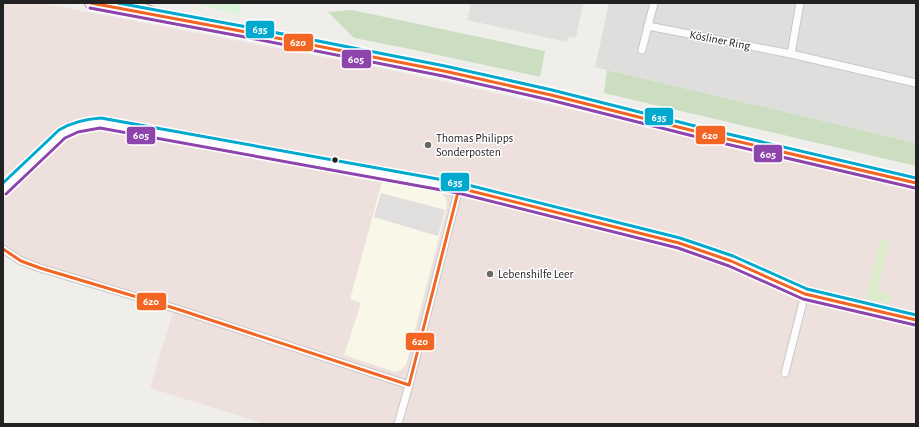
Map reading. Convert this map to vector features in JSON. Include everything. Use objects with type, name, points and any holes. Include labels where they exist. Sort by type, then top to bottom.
[{"type":"highway","points":[[91,3],[159,16]]},
{"type":"main road","points":[[127,3],[159,16],[444,71],[551,95],[710,135],[916,183]]},
{"type":"street","points":[[642,50],[654,3]]},
{"type":"street","points":[[791,54],[800,3]]},
{"type":"street","name":"Kösliner Ring","points":[[648,26],[791,54],[916,83]]},
{"type":"street","points":[[3,190],[62,134],[72,128],[82,125],[100,123],[459,188],[679,243],[731,261],[805,294],[916,320]]},
{"type":"street","points":[[398,424],[459,188]]},
{"type":"street","points":[[3,250],[21,261],[40,268],[177,310],[409,385]]},
{"type":"street","points":[[785,373],[805,294]]},
{"type":"shaded area","points":[[3,3],[40,3],[380,68],[670,131],[822,169],[916,186],[916,424],[259,424],[259,422],[150,388],[173,312],[20,264],[3,253]]},
{"type":"shaded area","points":[[471,3],[583,3],[576,38],[569,36],[567,42],[467,20]]},
{"type":"shaded area","points":[[609,3],[916,3],[916,143],[595,67]]},
{"type":"shaded area","points":[[382,182],[441,193],[446,198],[447,207],[406,365],[401,370],[395,372],[344,355],[361,303],[350,299]]},
{"type":"shaded area","points":[[381,193],[445,210],[438,236],[374,217]]},
{"type":"green space","points":[[194,3],[241,3],[239,15]]},
{"type":"green space","points":[[352,10],[545,51],[540,77],[354,38],[328,12]]},
{"type":"green space","points":[[607,70],[916,143],[916,166],[604,93]]},
{"type":"green space","points":[[881,238],[889,241],[878,290],[891,294],[889,304],[866,299]]},
{"type":"transit line","name":"620","points":[[91,3],[444,71],[551,95],[710,135],[916,183]]},
{"type":"transit line","name":"635","points":[[118,3],[445,66],[552,90],[711,130],[916,178]]},
{"type":"transit line","name":"605","points":[[90,8],[443,76],[550,100],[709,140],[915,188]]},
{"type":"transit line","name":"635","points":[[3,183],[59,130],[79,121],[101,118],[460,183],[680,238],[733,256],[807,289],[916,315]]},
{"type":"transit line","name":"605","points":[[6,194],[65,138],[78,132],[100,128],[458,193],[678,248],[729,266],[803,299],[915,325]]},
{"type":"transit line","name":"620","points":[[459,188],[679,243],[731,261],[805,294],[916,320]]},
{"type":"transit line","name":"620","points":[[3,249],[21,261],[40,268],[177,309],[409,385],[459,188]]},
{"type":"place","name":"Thomas Philipps Sonderposten","points":[[428,145]]},
{"type":"place","name":"Lebenshilfe Leer","points":[[490,274]]}]
